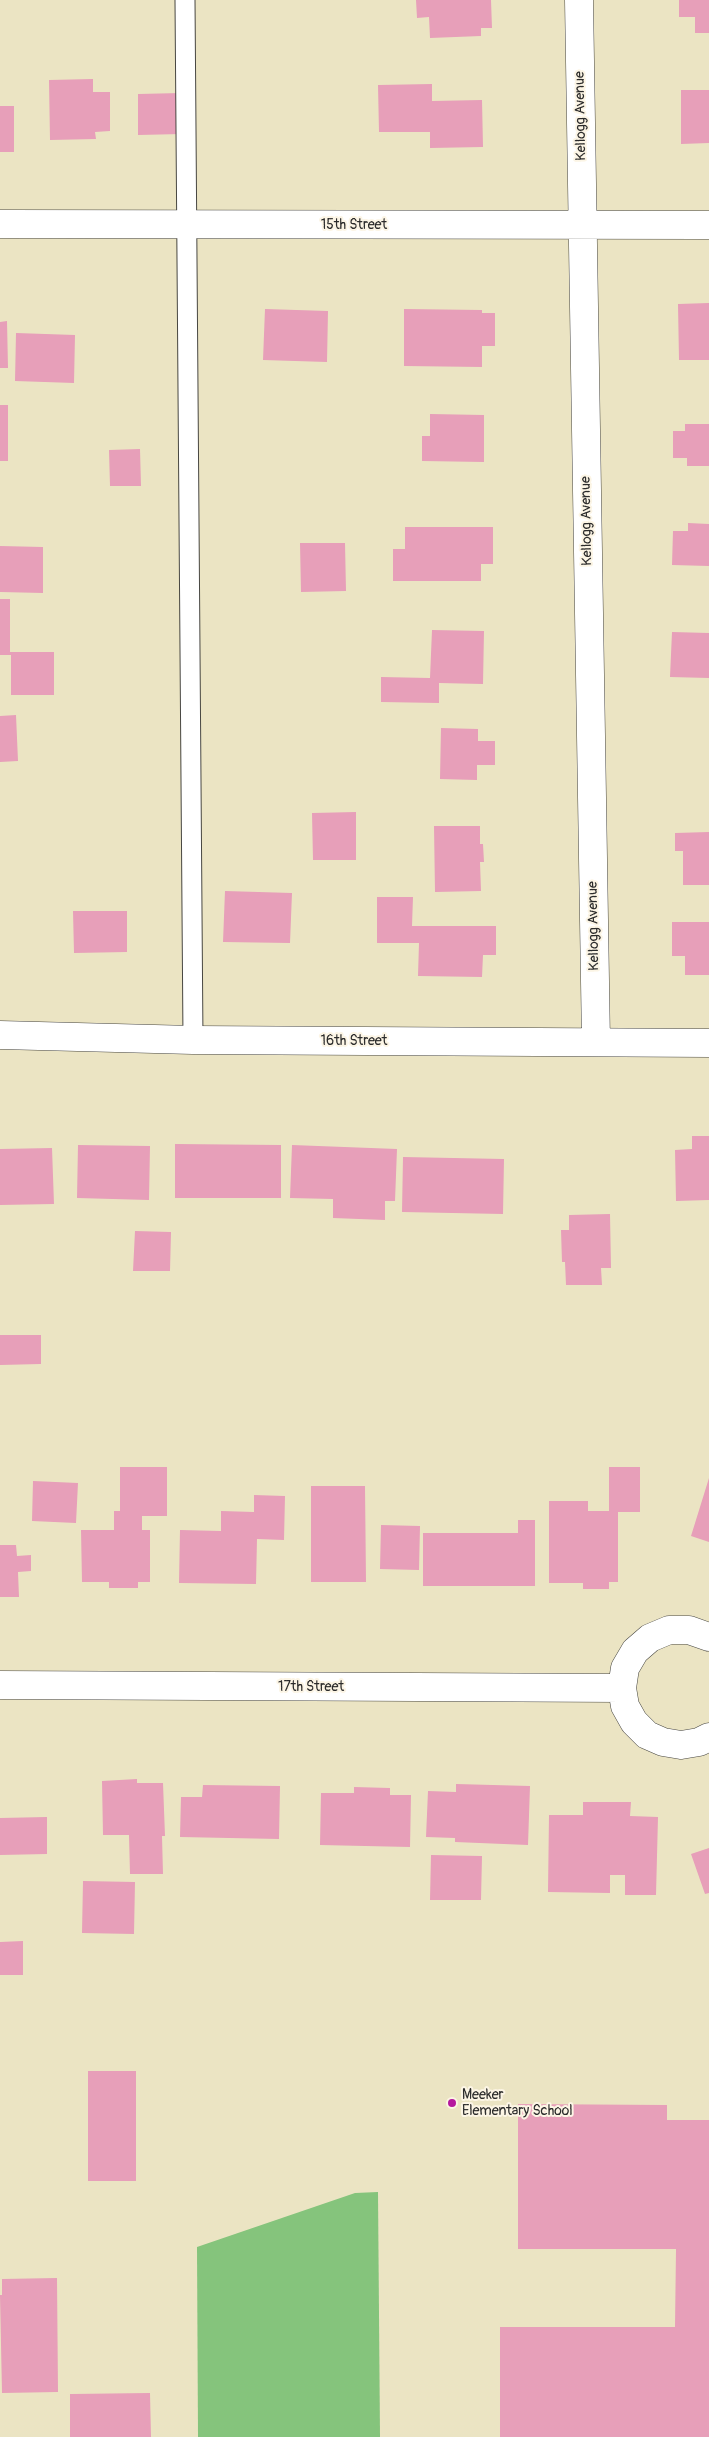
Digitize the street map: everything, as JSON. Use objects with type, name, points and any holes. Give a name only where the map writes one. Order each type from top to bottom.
[{"type":"street","name":"Kellogg Avenue","points":[[579,0],[596,1042]]},
{"type":"street","name":"15th Street","points":[[0,224],[709,225]]},
{"type":"street","name":"16th Street","points":[[0,1035],[193,1040],[709,1043]]},
{"type":"street","points":[[709,1637],[689,1630],[669,1630],[650,1638],[635,1651],[625,1668],[622,1688],[625,1706],[634,1722],[647,1735],[663,1742],[681,1745],[699,1742],[709,1737]]},
{"type":"street","name":"17th Street","points":[[0,1685],[622,1688]]},
{"type":"lane","points":[[185,0],[193,1040]]},
{"type":"green space","points":[[378,2192],[380,2437],[198,2437],[197,2247],[355,2193]]},
{"type":"building","points":[[416,0],[491,0],[492,28],[481,28],[481,36],[430,38],[429,17],[417,18]]},
{"type":"building","points":[[679,0],[709,0],[709,33],[695,33],[695,17],[679,17]]},
{"type":"building","points":[[93,79],[93,92],[110,92],[110,131],[95,132],[96,139],[50,140],[49,80]]},
{"type":"building","points":[[432,84],[432,101],[482,100],[483,147],[430,148],[430,132],[379,132],[378,85]]},
{"type":"building","points":[[681,90],[709,90],[709,143],[681,144]]},
{"type":"building","points":[[181,93],[182,134],[138,135],[138,94]]},
{"type":"building","points":[[0,106],[14,106],[14,152],[0,152]]},
{"type":"building","points":[[709,303],[709,360],[679,360],[678,304]]},
{"type":"building","points":[[265,309],[328,311],[327,362],[263,360]]},
{"type":"building","points":[[404,309],[482,310],[482,313],[495,313],[495,346],[482,346],[482,367],[404,366]]},
{"type":"building","points":[[7,321],[8,368],[0,368],[0,322]]},
{"type":"building","points":[[16,333],[75,335],[74,383],[15,381]]},
{"type":"building","points":[[0,405],[8,405],[8,461],[0,461]]},
{"type":"building","points":[[430,414],[484,415],[484,462],[422,461],[422,436],[430,436]]},
{"type":"building","points":[[685,424],[709,424],[709,466],[687,466],[687,458],[673,458],[673,431],[685,431]]},
{"type":"building","points":[[140,449],[141,486],[110,486],[109,450]]},
{"type":"building","points":[[688,523],[709,524],[709,566],[672,565],[673,531],[688,531]]},
{"type":"building","points":[[405,527],[493,527],[493,564],[481,564],[481,581],[393,581],[393,549],[405,549]]},
{"type":"building","points":[[300,543],[345,543],[346,591],[301,592]]},
{"type":"building","points":[[0,546],[43,547],[43,593],[0,592]]},
{"type":"building","points":[[0,599],[10,599],[10,652],[54,652],[54,695],[11,695],[11,655],[0,655]]},
{"type":"building","points":[[432,630],[484,631],[483,684],[439,683],[439,703],[381,702],[381,677],[430,678]]},
{"type":"building","points":[[672,632],[709,633],[709,678],[670,677]]},
{"type":"building","points":[[16,715],[18,761],[0,762],[0,716]]},
{"type":"building","points":[[441,728],[478,729],[478,741],[495,741],[495,765],[477,765],[477,780],[440,779]]},
{"type":"building","points":[[356,812],[356,860],[313,860],[312,813]]},
{"type":"building","points":[[434,826],[480,826],[480,844],[483,844],[484,862],[480,862],[481,891],[435,892]]},
{"type":"building","points":[[709,832],[709,885],[683,885],[683,851],[675,851],[675,833]]},
{"type":"building","points":[[225,891],[292,893],[290,943],[223,942]]},
{"type":"building","points":[[377,897],[413,897],[412,926],[496,926],[496,955],[483,955],[482,977],[418,976],[419,943],[377,943]]},
{"type":"building","points":[[73,911],[127,911],[127,952],[74,953]]},
{"type":"building","points":[[672,922],[709,922],[709,975],[685,975],[685,956],[672,956]]},
{"type":"building","points":[[692,1136],[709,1136],[709,1200],[676,1201],[675,1150],[692,1149]]},
{"type":"building","points":[[175,1144],[281,1145],[281,1198],[175,1198]]},
{"type":"building","points":[[78,1145],[150,1146],[149,1200],[77,1198]]},
{"type":"building","points":[[292,1145],[397,1149],[395,1201],[385,1201],[385,1220],[333,1218],[333,1199],[290,1198]]},
{"type":"building","points":[[52,1148],[54,1204],[0,1205],[0,1149]]},
{"type":"building","points":[[403,1157],[504,1159],[503,1214],[402,1212]]},
{"type":"building","points":[[610,1214],[611,1268],[601,1268],[602,1285],[566,1285],[565,1262],[562,1262],[561,1230],[569,1230],[569,1215]]},
{"type":"building","points":[[135,1231],[171,1232],[170,1271],[133,1271]]},
{"type":"building","points":[[0,1335],[41,1335],[41,1364],[0,1365]]},
{"type":"building","points":[[120,1467],[167,1467],[167,1516],[142,1516],[142,1530],[150,1530],[150,1582],[138,1582],[138,1588],[109,1588],[109,1582],[82,1582],[81,1530],[114,1530],[114,1511],[120,1511]]},
{"type":"building","points":[[609,1467],[640,1467],[640,1512],[618,1512],[618,1582],[609,1582],[609,1589],[583,1589],[583,1583],[549,1583],[549,1501],[588,1501],[588,1511],[609,1511]]},
{"type":"building","points":[[709,1478],[709,1542],[691,1536]]},
{"type":"building","points":[[33,1481],[78,1483],[76,1523],[32,1521]]},
{"type":"building","points":[[311,1486],[365,1486],[366,1582],[311,1582]]},
{"type":"building","points":[[254,1495],[285,1496],[284,1540],[257,1539],[256,1584],[179,1583],[180,1530],[221,1531],[221,1511],[254,1512]]},
{"type":"building","points":[[518,1520],[535,1520],[535,1586],[423,1586],[423,1533],[518,1533]]},
{"type":"building","points":[[381,1525],[420,1526],[419,1570],[380,1569]]},
{"type":"building","points":[[0,1545],[16,1545],[17,1556],[31,1555],[31,1571],[18,1572],[19,1597],[0,1597]]},
{"type":"building","points":[[137,1779],[137,1783],[163,1783],[165,1836],[162,1836],[163,1874],[130,1874],[129,1835],[103,1835],[102,1781]]},
{"type":"building","points":[[456,1784],[530,1786],[528,1845],[455,1842],[455,1838],[426,1837],[428,1791],[456,1792]]},
{"type":"building","points":[[203,1785],[280,1786],[279,1839],[180,1837],[181,1797],[202,1797]]},
{"type":"building","points":[[354,1787],[390,1788],[390,1795],[411,1795],[410,1847],[320,1845],[321,1793],[354,1793]]},
{"type":"building","points":[[583,1802],[631,1802],[630,1816],[658,1817],[656,1895],[625,1895],[625,1875],[610,1875],[610,1893],[548,1892],[549,1815],[583,1815]]},
{"type":"building","points":[[47,1817],[47,1854],[0,1855],[0,1818]]},
{"type":"building","points":[[709,1848],[709,1893],[705,1894],[691,1854]]},
{"type":"building","points":[[431,1855],[482,1856],[481,1900],[430,1900]]},
{"type":"building","points":[[83,1881],[135,1882],[134,1934],[82,1933]]},
{"type":"building","points":[[23,1941],[23,1975],[0,1975],[0,1942]]},
{"type":"building","points":[[88,2071],[136,2071],[136,2181],[88,2181]]},
{"type":"building","name":"Meeker Elementary School","points":[[518,2104],[667,2105],[667,2120],[709,2120],[709,2437],[500,2437],[500,2327],[675,2327],[676,2249],[518,2249]]},
{"type":"building","points":[[57,2278],[58,2392],[2,2393],[0,2295],[2,2295],[2,2279]]},
{"type":"building","points":[[150,2393],[151,2437],[70,2437],[70,2394]]},
{"type":"place","name":"Meeker Elementary School","points":[[452,2103]]}]
